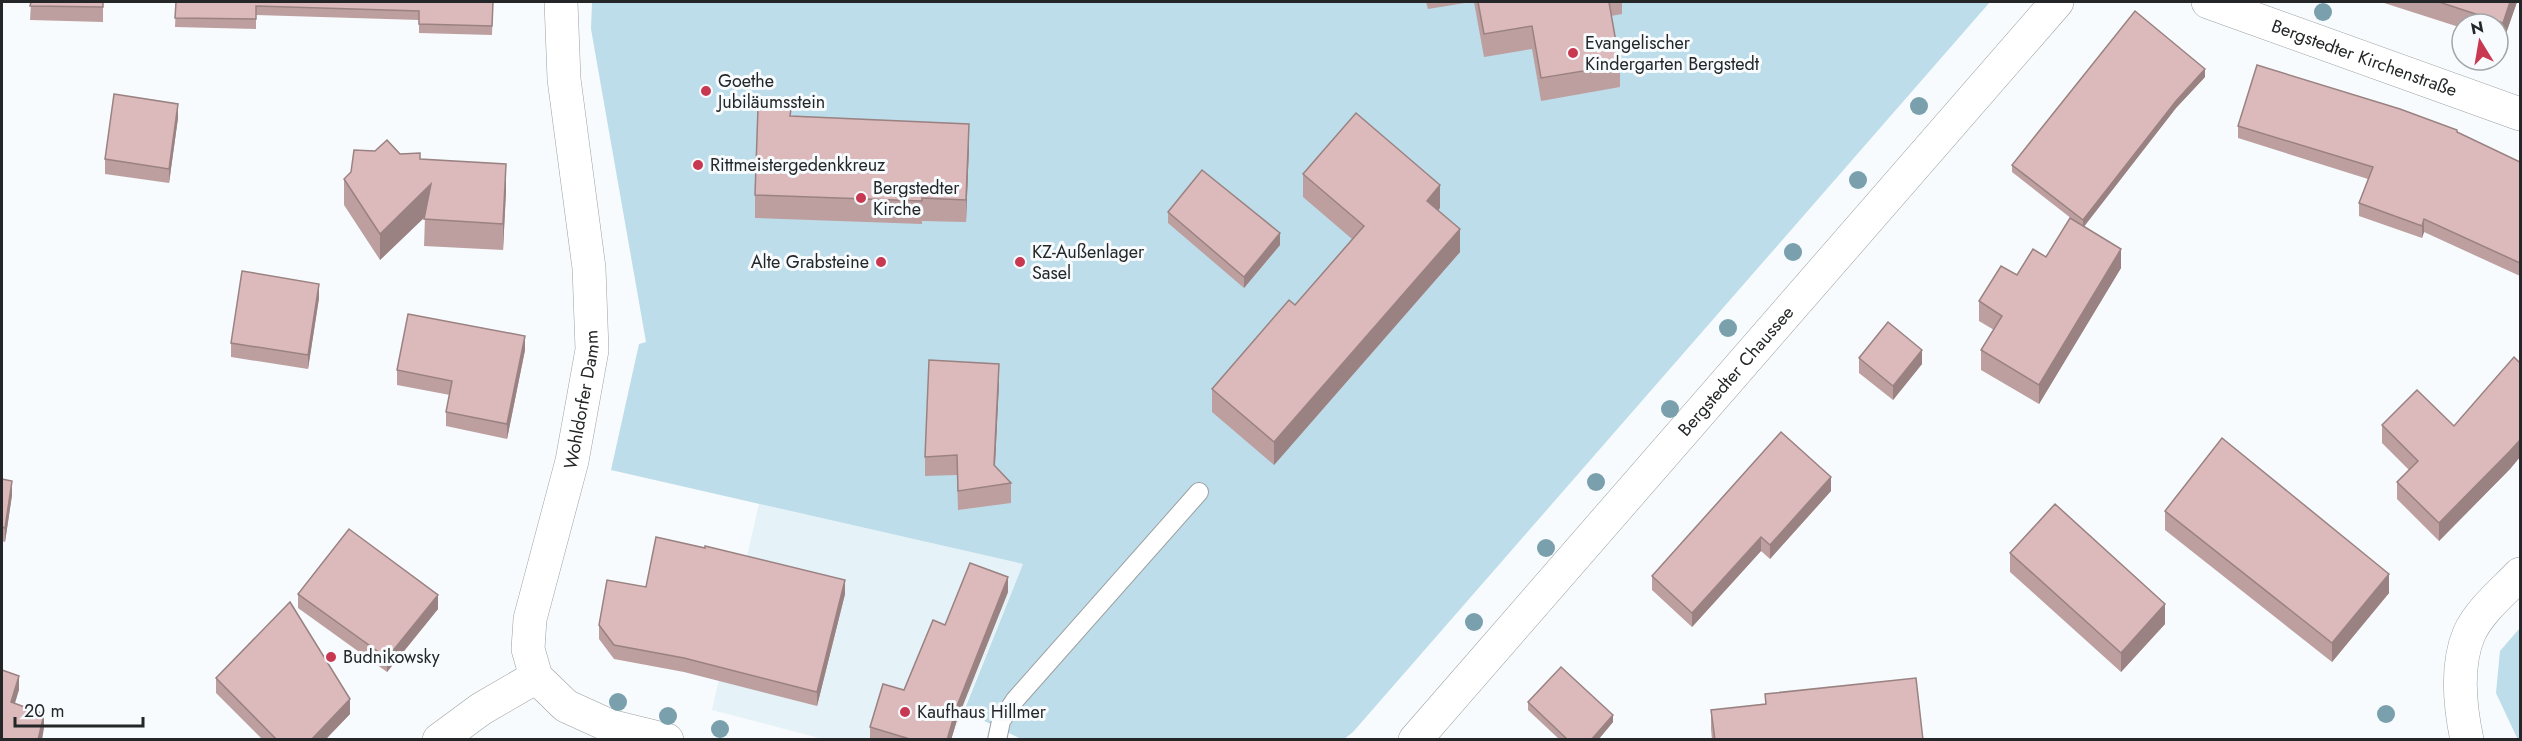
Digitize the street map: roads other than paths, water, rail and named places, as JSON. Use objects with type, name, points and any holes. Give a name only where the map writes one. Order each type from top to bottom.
[{"type":"street","name":"Wohldorfer Damm","points":[[536,677],[528,649],[530,619],[572,461],[592,350],[589,268],[565,89],[561,2]]},
{"type":"street","name":"Bergstedter Chaussee","points":[[1415,740],[2057,2]]},
{"type":"street","name":"Bergstedter Kirchenstraße","points":[[2208,2],[2520,114]]},
{"type":"street","points":[[2467,740],[2461,694],[2463,659],[2469,633],[2520,574]]},
{"type":"street","points":[[439,740],[481,709],[536,677],[566,706],[610,726],[667,740]]},
{"type":"lane","points":[[997,740],[1000,721],[1015,700],[1199,492]]},
{"type":"place","name":"Evangelischer Kindergarten Bergstedt","points":[[1573,53]]},
{"type":"place","name":"Goethe Jubiläumsstein","points":[[706,91]]},
{"type":"place","name":"Rittmeistergedenkkreuz","points":[[698,165]]},
{"type":"place","name":"Bergstedter Kirche","points":[[861,198]]},
{"type":"place","name":"Alte Grabsteine","points":[[881,262]]},
{"type":"place","name":"KZ-Außenlager Sasel","points":[[1020,262]]},
{"type":"place","name":"Budnikowsky","points":[[331,657]]},
{"type":"place","name":"Kaufhaus Hillmer","points":[[905,712]]}]
